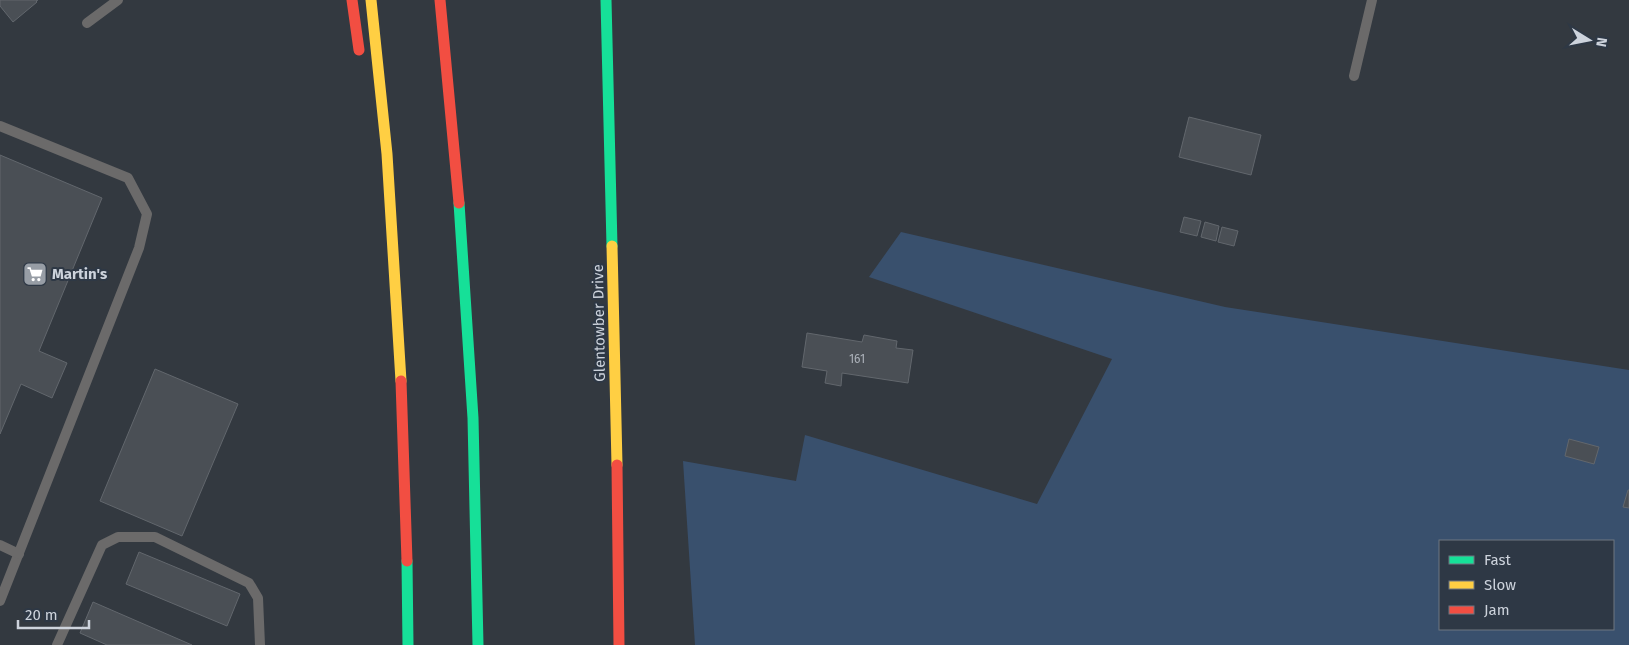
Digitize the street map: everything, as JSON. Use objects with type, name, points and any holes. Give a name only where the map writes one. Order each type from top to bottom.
[{"type":"main road","points":[[352,0],[360,60]]},
{"type":"main road","points":[[371,0],[396,269],[408,645]]},
{"type":"main road","points":[[440,0],[456,168],[469,341],[475,480],[478,645]]},
{"type":"main road","name":"Glentowber Drive","points":[[606,0],[619,542],[619,645]]},
{"type":"main road","points":[[377,174],[405,509]]},
{"type":"lane","points":[[87,23],[118,0]]},
{"type":"lane","points":[[1354,76],[1372,0]]},
{"type":"lane","points":[[0,126],[128,178],[147,214],[139,248],[0,601]]},
{"type":"lane","points":[[57,645],[102,545],[118,537],[155,537],[249,583],[258,598],[260,645]]},
{"type":"lane","points":[[0,545],[19,554]]},
{"type":"shaded area","points":[[901,232],[1225,307],[1629,370],[1629,645],[695,645],[683,461],[796,481],[805,435],[1037,504],[1112,359],[869,277]]},
{"type":"building","points":[[0,0],[38,0],[13,22],[0,6]]},
{"type":"building","points":[[1189,117],[1261,135],[1251,175],[1179,157]]},
{"type":"building","name":"Martin's","points":[[0,155],[102,198],[39,351],[67,363],[52,398],[21,384],[0,434]]},
{"type":"building","points":[[1184,217],[1201,221],[1197,236],[1180,232]]},
{"type":"building","points":[[1205,222],[1219,226],[1216,241],[1201,237]]},
{"type":"building","points":[[1222,227],[1238,231],[1234,246],[1218,242]]},
{"type":"building","points":[[807,333],[862,342],[864,335],[897,341],[896,348],[913,350],[908,383],[842,373],[841,386],[825,383],[827,371],[802,367]]},
{"type":"building","points":[[155,369],[238,404],[182,536],[100,501]]},
{"type":"building","points":[[1569,439],[1599,447],[1594,464],[1565,456]]},
{"type":"building","points":[[1629,490],[1629,508],[1623,507]]},
{"type":"building","points":[[139,552],[240,594],[227,626],[126,584]]},
{"type":"building","points":[[93,602],[192,645],[107,645],[80,633]]},
{"type":"traffic: fast","points":[[606,0],[612,246]]},
{"type":"traffic: fast","points":[[459,203],[473,418],[478,645]]},
{"type":"traffic: fast","points":[[407,561],[408,645]]},
{"type":"traffic: slow","points":[[371,0],[387,154],[401,381]]},
{"type":"traffic: slow","points":[[612,246],[617,465]]},
{"type":"traffic: jam","points":[[352,0],[359,50]]},
{"type":"traffic: jam","points":[[440,0],[459,203]]},
{"type":"traffic: jam","points":[[401,381],[407,561]]},
{"type":"traffic: jam","points":[[617,465],[619,645]]},
{"type":"place","name":"Martin's","points":[[35,274]]}]
